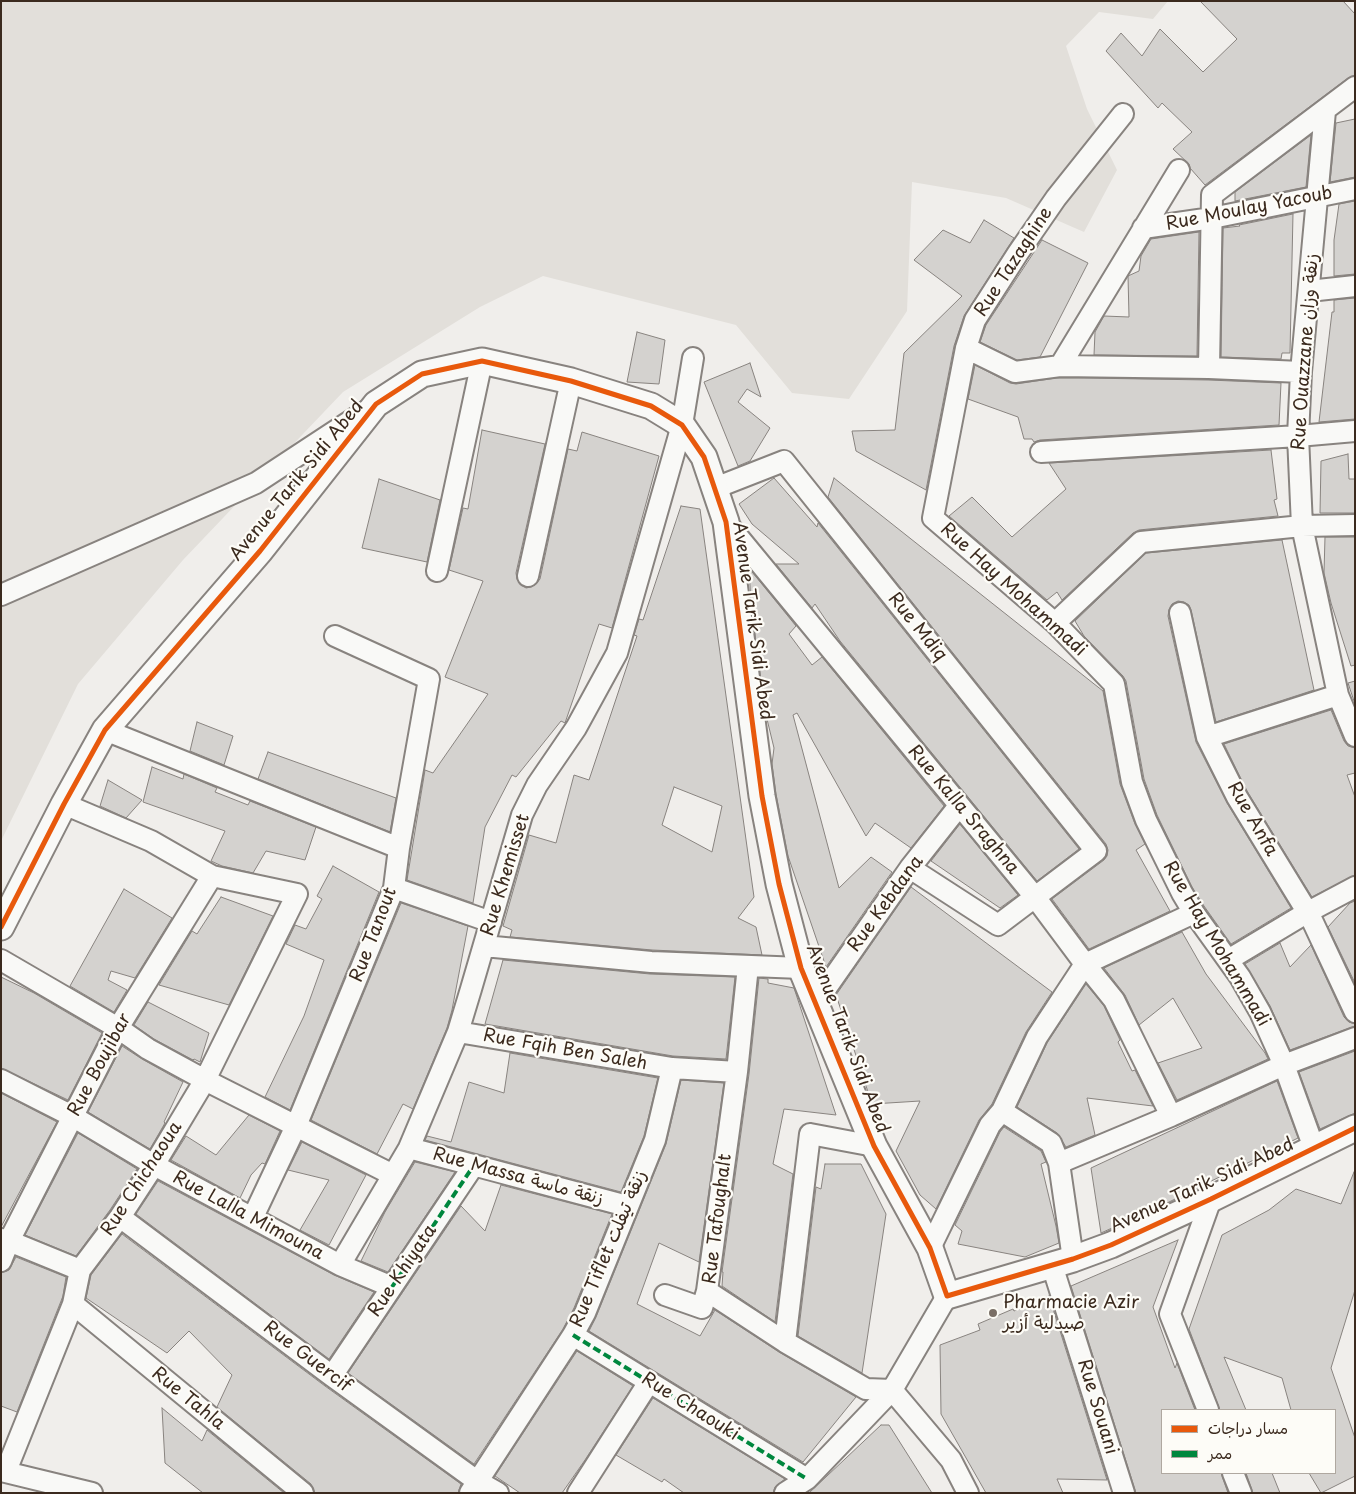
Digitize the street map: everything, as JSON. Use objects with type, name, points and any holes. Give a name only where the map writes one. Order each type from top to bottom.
[{"type":"street","points":[[1209,368],[1212,195],[1355,87]]},
{"type":"street","name":"Rue Ouazzane زنقة وزان","points":[[1325,111],[1301,372],[1298,436],[1302,526],[1338,695],[1355,736]]},
{"type":"street","name":"Rue Tazaghine","points":[[933,518],[966,348],[975,320],[1056,198],[1123,114]]},
{"type":"street","points":[[1060,366],[1179,170]]},
{"type":"street","name":"Rue Moulay Yacoub","points":[[1143,228],[1212,218],[1355,189]]},
{"type":"street","points":[[1309,290],[1355,286]]},
{"type":"street","points":[[966,348],[1015,372],[1060,366],[1209,368],[1301,372]]},
{"type":"street","name":"Rue Khemisset","points":[[340,1265],[409,1148],[458,1032],[522,815],[538,785],[576,728],[617,653],[682,425],[693,358]]},
{"type":"street","points":[[437,571],[482,362]]},
{"type":"street","name":"Avenue Tarik Sidi Abed","points":[[1,927],[64,804],[105,730],[260,551],[376,404],[422,374],[482,362],[571,381],[651,406],[682,425],[704,457],[726,522],[762,796],[780,884],[801,968],[874,1146],[930,1248],[947,1296],[1062,1262],[1111,1245],[1211,1199],[1355,1128]]},
{"type":"street","points":[[528,576],[571,381]]},
{"type":"street","points":[[1,595],[256,483],[376,404]]},
{"type":"street","points":[[1041,452],[1355,431]]},
{"type":"street","name":"Rue Mdiq","points":[[715,488],[784,461],[1096,851],[1035,897]]},
{"type":"street","name":"Rue Hay Mohammadi","points":[[933,518],[1055,622],[1114,684],[1132,782],[1146,820],[1182,893],[1240,977],[1260,1012],[1284,1065],[1314,1148]]},
{"type":"street","name":"Rue Kalla Sraghna","points":[[726,522],[1035,897],[1084,964],[1114,1000],[1171,1116]]},
{"type":"street","points":[[1055,622],[1141,542],[1302,526],[1355,525]]},
{"type":"street","name":"Rue Anfa","points":[[1180,614],[1207,737],[1237,797],[1308,912],[1355,1012]]},
{"type":"street","name":"Rue Tanout","points":[[253,1217],[296,1126],[394,888],[399,848],[429,679],[335,636]]},
{"type":"street","points":[[1207,737],[1338,695]]},
{"type":"street","points":[[105,730],[399,848]]},
{"type":"street","points":[[64,804],[152,841],[212,876]]},
{"type":"street","name":"Rue Kebdana","points":[[815,1004],[910,868],[960,806]]},
{"type":"street","points":[[910,868],[998,925],[1035,897]]},
{"type":"street","name":"Rue Chichaoua","points":[[4,1471],[73,1304],[80,1270],[120,1217],[205,1080],[298,894],[212,876]]},
{"type":"street","name":"Rue Boujibar","points":[[1,1261],[5,1240],[118,1028],[212,876]]},
{"type":"street","points":[[1228,960],[1308,912],[1355,887]]},
{"type":"street","points":[[394,888],[491,922]]},
{"type":"street","points":[[930,1248],[990,1125],[1002,1111],[1037,1037],[1084,964],[1194,913]]},
{"type":"street","points":[[484,946],[651,962],[801,968]]},
{"type":"street","points":[[1,960],[118,1028],[148,1049],[393,1175]]},
{"type":"street","name":"Rue Tafoughalt","points":[[748,966],[737,1072],[707,1291],[786,1342],[866,1389],[892,1390]]},
{"type":"street","name":"Rue Fqih Ben Saleh","points":[[458,1032],[672,1068],[737,1072]]},
{"type":"street","points":[[1059,1163],[1171,1116],[1284,1065],[1355,1038]]},
{"type":"street","name":"Rue Tiflet زنقة تيفلت","points":[[473,1487],[574,1335],[585,1313],[655,1140],[672,1068]]},
{"type":"street","name":"Rue Lalla Mimouna","points":[[1,1080],[72,1116],[154,1165],[340,1265],[392,1288]]},
{"type":"street","name":"Rue Souani","points":[[1002,1111],[1051,1143],[1059,1163],[1062,1262],[1124,1493]]},
{"type":"street","points":[[786,1342],[810,1134],[874,1146]]},
{"type":"street","name":"Rue Massa زنقة ماسة","points":[[409,1148],[628,1206]]},
{"type":"street","name":"Rue Khiyata","points":[[332,1376],[474,1165]]},
{"type":"street","points":[[1208,1409],[1170,1314],[1211,1199]]},
{"type":"street","name":"Rue Guercif","points":[[120,1217],[332,1376],[473,1487],[498,1493]]},
{"type":"street","points":[[5,1240],[80,1270]]},
{"type":"street","points":[[665,1294],[702,1308],[707,1291]]},
{"type":"street","points":[[784,1493],[807,1479],[892,1390],[947,1296]]},
{"type":"street","name":"Rue Tahla","points":[[73,1304],[304,1493]]},
{"type":"street","name":"Rue Chaouki","points":[[574,1335],[807,1479]]},
{"type":"street","points":[[578,1493],[649,1382]]},
{"type":"street","points":[[892,1390],[950,1460],[968,1493]]},
{"type":"street","points":[[4,1471],[92,1493]]},
{"type":"street","points":[[1233,1474],[1241,1493]]},
{"type":"shaded area","points":[[1,1],[1168,1],[1153,19],[1099,12],[1066,46],[1087,109],[1117,170],[1084,232],[1006,198],[912,182],[907,311],[849,399],[792,393],[736,325],[543,276],[480,307],[343,392],[183,560],[78,684],[1,841]]},
{"type":"building","points":[[1200,1],[1343,1],[1355,14],[1355,75],[1348,78],[1205,185],[1190,168],[1189,164],[1173,149],[1192,132],[1162,103],[1158,108],[1106,51],[1121,33],[1142,56],[1160,29],[1203,72],[1237,39]]},
{"type":"building","points":[[1355,119],[1355,177],[1330,182],[1336,123]]},
{"type":"building","points":[[1311,135],[1306,187],[1235,201],[1235,192]]},
{"type":"building","points":[[1355,201],[1355,274],[1334,276],[1334,240],[1339,204]]},
{"type":"building","points":[[1293,214],[1290,353],[1282,353],[1281,359],[1221,357],[1223,228]]},
{"type":"building","points":[[984,220],[1014,238],[964,316],[954,346],[926,490],[856,451],[852,431],[895,430],[904,353],[962,296],[914,260],[943,230],[970,243]]},
{"type":"building","points":[[1199,232],[1197,356],[1094,355],[1095,332],[1104,316],[1129,317],[1128,276],[1139,271],[1141,256],[1151,239]]},
{"type":"building","points":[[1042,240],[1088,263],[1040,357],[1017,360],[980,342],[986,325]]},
{"type":"building","points":[[1355,298],[1355,419],[1319,422],[1334,300]]},
{"type":"building","points":[[637,332],[665,340],[659,384],[627,382]]},
{"type":"building","points":[[750,363],[761,397],[747,389],[738,402],[770,428],[750,461],[738,466],[704,382]]},
{"type":"building","points":[[975,365],[1010,383],[1016,384],[1056,378],[1281,383],[1279,425],[1040,440],[1034,442],[1032,439],[1024,439],[1018,417],[968,399]]},
{"type":"building","points":[[482,430],[545,444],[516,573],[520,584],[526,588],[536,584],[540,579],[568,449],[577,451],[582,432],[659,456],[612,628],[599,624],[565,723],[561,721],[516,777],[512,775],[485,827],[473,903],[407,880],[425,770],[433,773],[488,694],[445,677],[483,581],[449,570],[463,508],[468,509]]},
{"type":"building","points":[[1271,450],[1277,499],[1274,500],[1278,516],[1139,530],[1133,533],[1062,600],[1057,592],[1047,600],[949,516],[972,497],[1012,537],[1066,489],[1049,463]]},
{"type":"building","points":[[1348,454],[1349,479],[1355,479],[1355,513],[1320,513],[1321,461]]},
{"type":"building","points":[[774,478],[817,527],[818,523],[1079,849],[1037,881],[840,641],[815,604],[812,608],[776,564],[799,564],[752,524],[739,504]]},
{"type":"building","points":[[834,478],[1103,691],[1120,784],[1135,824],[1145,844],[1136,850],[1170,911],[1089,949],[1052,899],[1104,860],[1108,850],[1106,844],[828,497]]},
{"type":"building","points":[[379,479],[440,500],[427,562],[362,548]]},
{"type":"building","points":[[681,506],[700,509],[754,897],[738,918],[756,927],[762,955],[652,950],[510,937],[512,930],[503,926],[529,835],[556,843],[574,775],[589,780],[637,636],[634,635],[639,619],[643,620]],"holes":[[[674,787],[722,806],[712,852],[662,825]]]},
{"type":"building","points":[[1325,537],[1355,537],[1355,665],[1351,666],[1331,603],[1324,573]]},
{"type":"building","points":[[1282,540],[1314,690],[1216,722],[1189,605],[1178,601],[1172,604],[1168,616],[1196,742],[1227,803],[1291,908],[1231,944],[1192,887],[1157,815],[1144,779],[1126,681],[1084,636],[1075,621],[1146,553]]},
{"type":"building","points":[[749,568],[796,626],[789,634],[812,665],[822,657],[944,806],[911,848],[875,823],[866,836],[797,713],[793,715],[839,888],[871,857],[892,872],[826,967],[788,856],[776,794],[772,764],[774,748],[765,711],[751,604]]},
{"type":"building","points":[[1355,681],[1355,704],[1348,683]]},
{"type":"building","points":[[1331,710],[1344,741],[1348,746],[1355,748],[1355,773],[1347,775],[1355,797],[1355,875],[1312,897],[1247,791],[1224,744]]},
{"type":"building","points":[[197,722],[233,736],[224,765],[190,751]]},
{"type":"building","points":[[268,752],[396,798],[390,832],[258,779]]},
{"type":"building","points":[[152,767],[183,779],[184,774],[217,788],[215,792],[248,805],[250,801],[316,827],[305,860],[266,851],[253,873],[222,866],[211,861],[225,831],[143,802]]},
{"type":"building","points":[[108,780],[142,800],[126,818],[100,806]]},
{"type":"building","points":[[960,824],[1018,895],[1000,908],[931,861]]},
{"type":"building","points":[[333,866],[379,892],[290,1110],[265,1097],[304,1016],[324,960],[286,944],[295,925],[306,929],[322,899],[317,896]]},
{"type":"building","points":[[911,887],[1052,992],[1026,1032],[992,1104],[979,1120],[936,1209],[920,1195],[896,1151],[920,1101],[872,1104],[836,995]]},
{"type":"building","points":[[124,889],[172,918],[135,978],[111,971],[108,980],[127,990],[114,1012],[70,986]]},
{"type":"building","points":[[221,897],[273,916],[229,1005],[159,985],[192,931],[197,934]]},
{"type":"building","points":[[1355,901],[1355,983],[1328,927],[1350,903]]},
{"type":"building","points":[[401,903],[468,926],[447,1028],[413,1109],[403,1104],[377,1154],[311,1120]]},
{"type":"building","points":[[1182,932],[1206,974],[1268,1059],[1177,1100],[1158,1063],[1202,1048],[1173,998],[1139,1025],[1125,995],[1104,968]]},
{"type":"building","points":[[1280,943],[1290,967],[1311,945],[1344,1017],[1349,1022],[1355,1024],[1355,1026],[1290,1050],[1270,1006],[1245,964]]},
{"type":"building","points":[[503,960],[650,974],[735,977],[726,1059],[673,1056],[485,1024]]},
{"type":"building","points":[[1,977],[34,993],[102,1033],[68,1100],[1,1068]]},
{"type":"building","points":[[759,978],[768,979],[768,983],[794,988],[836,1115],[784,1109],[773,1164],[793,1174],[775,1322],[722,1286],[722,1272],[749,1074]]},
{"type":"building","points":[[1086,984],[1104,1006],[1132,1071],[1135,1070],[1153,1106],[1087,1098],[1095,1135],[1066,1147],[1057,1133],[1017,1107],[1047,1043]]},
{"type":"building","points":[[148,1002],[209,1033],[200,1062],[154,1039],[134,1025]]},
{"type":"building","points":[[122,1046],[183,1082],[165,1123],[150,1149],[88,1112]]},
{"type":"building","points":[[1355,1051],[1355,1113],[1320,1129],[1299,1072]]},
{"type":"building","points":[[510,1053],[658,1078],[644,1136],[621,1192],[425,1140],[427,1136],[451,1142],[469,1082],[504,1093]]},
{"type":"building","points":[[681,1080],[724,1083],[699,1262],[659,1243],[637,1304],[700,1336],[715,1310],[779,1352],[856,1397],[803,1462],[589,1331],[666,1144]]},
{"type":"building","points":[[1277,1081],[1298,1138],[1163,1205],[1101,1233],[1091,1168]]},
{"type":"building","points":[[1,1093],[57,1122],[1,1227]]},
{"type":"building","points":[[249,1115],[280,1131],[265,1164],[262,1163],[251,1175],[240,1198],[171,1160],[186,1136],[216,1155]]},
{"type":"building","points":[[1004,1127],[1041,1151],[1046,1162],[1041,1164],[1059,1243],[1025,1257],[958,1244],[962,1231],[955,1225]]},
{"type":"building","points":[[78,1133],[137,1169],[76,1256],[25,1235]]},
{"type":"building","points":[[302,1142],[366,1175],[329,1245],[300,1230],[329,1180],[288,1170]]},
{"type":"building","points":[[415,1162],[455,1172],[388,1272],[361,1261],[385,1212]]},
{"type":"building","points":[[825,1164],[861,1164],[886,1214],[862,1373],[798,1336],[816,1187],[821,1189]]},
{"type":"building","points":[[1354,1172],[1355,1290],[1331,1368],[1355,1438],[1355,1476],[1321,1493],[1310,1474],[1336,1474],[1336,1409],[1291,1409],[1282,1378],[1224,1357],[1246,1409],[1220,1409],[1189,1329],[1222,1235],[1269,1210],[1296,1189],[1341,1204]]},
{"type":"building","points":[[158,1181],[334,1275],[374,1292],[329,1359],[136,1214]]},
{"type":"building","points":[[501,1185],[612,1214],[574,1308],[563,1329],[474,1464],[348,1373],[461,1206],[485,1231]]},
{"type":"building","points":[[122,1234],[325,1386],[461,1484],[458,1493],[315,1493],[311,1484],[217,1407],[232,1375],[189,1331],[167,1353],[86,1298],[91,1275]]},
{"type":"building","points":[[1178,1240],[1153,1307],[1175,1368],[1177,1363],[1195,1409],[1161,1409],[1161,1474],[1221,1474],[1228,1493],[1136,1493],[1071,1286]]},
{"type":"building","points":[[16,1257],[66,1277],[63,1296],[17,1412],[1,1406],[1,1273],[9,1270]]},
{"type":"building","points":[[1049,1296],[1107,1480],[1057,1479],[1063,1493],[986,1493],[941,1414],[940,1345],[980,1330],[978,1324]]},
{"type":"building","points":[[577,1351],[633,1386],[562,1493],[520,1493],[495,1476]]},
{"type":"building","points":[[653,1398],[785,1479],[775,1487],[773,1493],[684,1493],[664,1479],[662,1482],[616,1455]]},
{"type":"building","points":[[162,1408],[202,1441],[207,1430],[284,1493],[203,1493],[165,1463]]},
{"type":"building","points":[[881,1425],[889,1425],[932,1493],[809,1493]]},
{"type":"building","points":[[1246,1474],[1272,1474],[1280,1493],[1253,1493]]},
{"type":"marked path","points":[[392,1287],[474,1165]]},
{"type":"marked path","points":[[573,1335],[807,1479]]},
{"type":"cycle path","points":[[1,927],[64,804],[105,730],[260,551],[376,404],[422,374],[482,361],[571,381],[651,406],[682,425],[704,457],[726,522],[762,796],[779,884],[801,968],[874,1146],[930,1248],[947,1296],[1073,1259],[1111,1245],[1211,1199],[1355,1128]]},
{"type":"place","name":"Pharmacie Azir صيدلية أزير","points":[[993,1313]]}]
